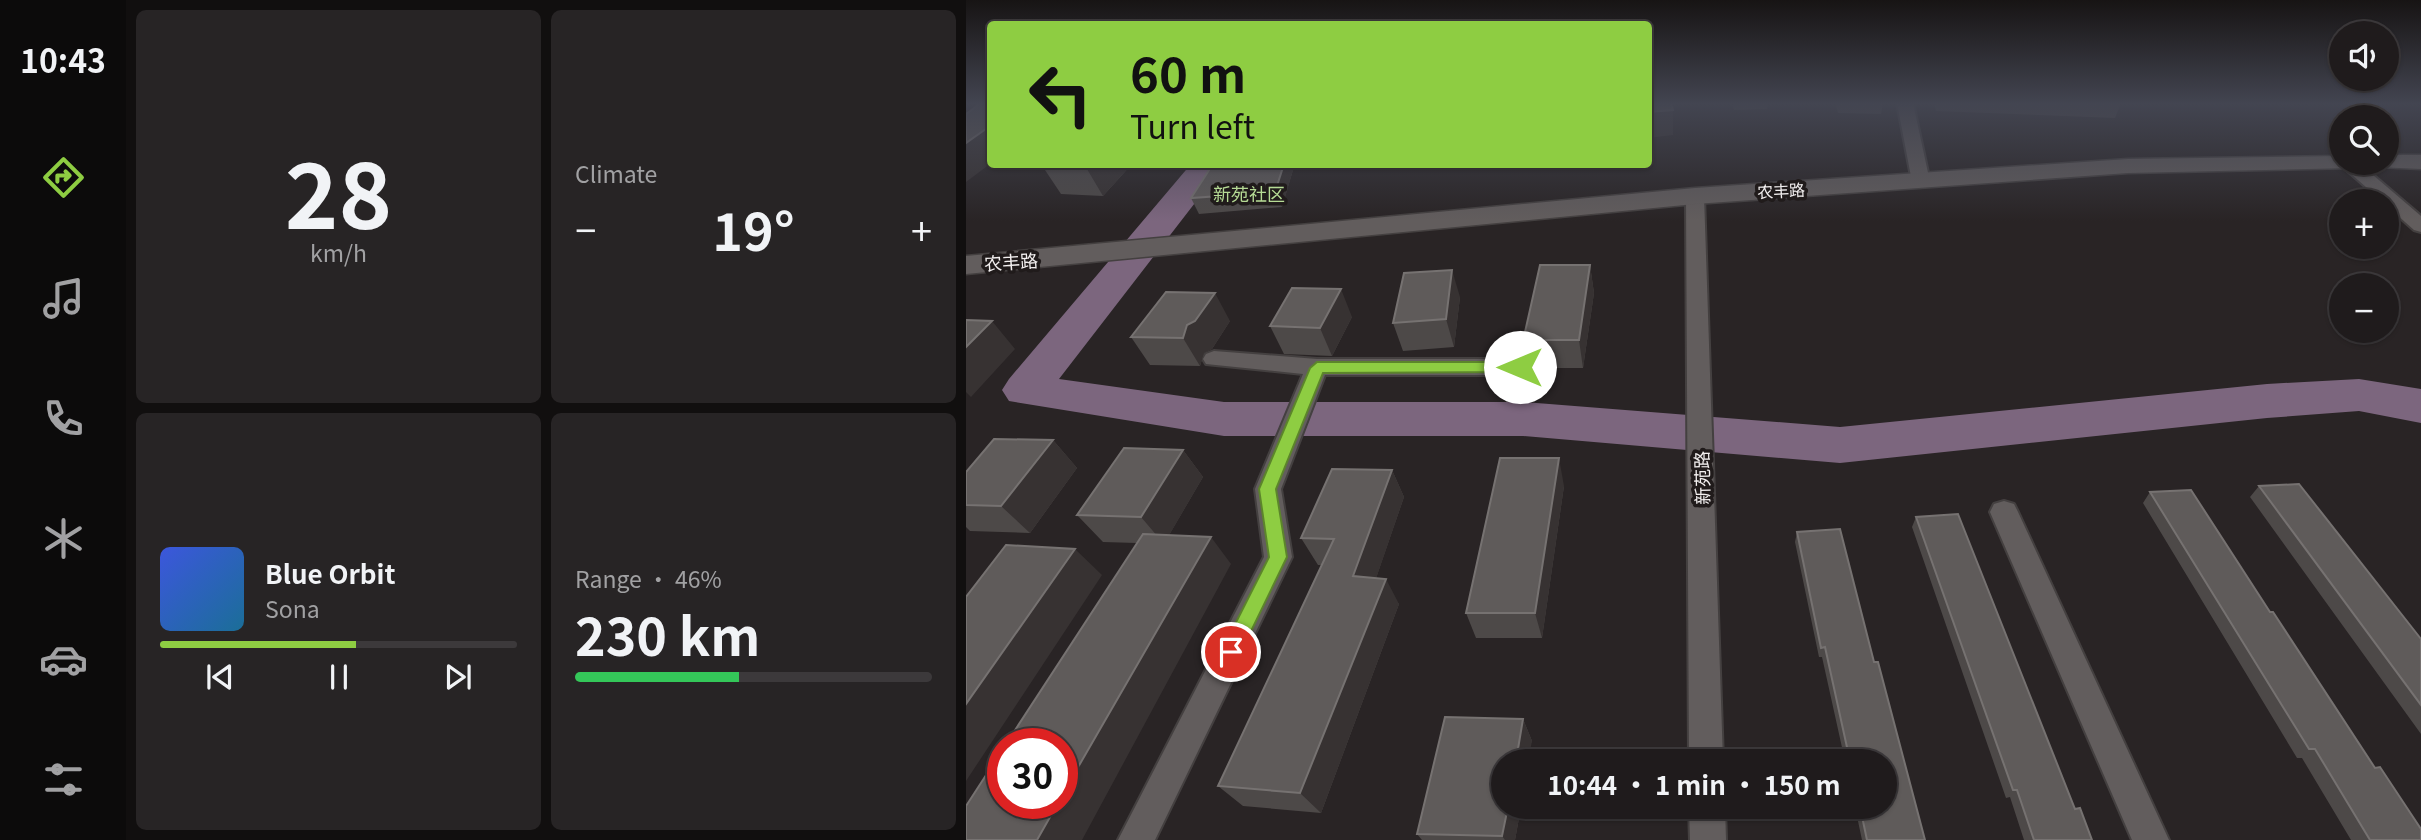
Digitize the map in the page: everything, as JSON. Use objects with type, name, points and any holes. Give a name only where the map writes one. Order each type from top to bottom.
[{"type":"main road","points":[[2399,162],[2421,162]]},
{"type":"main road","name":"农丰路","points":[[966,265],[1695,195],[1921,182],[2128,166],[2329,163]]},
{"type":"street","points":[[1913,142],[1921,182]]},
{"type":"street","points":[[2363,175],[2421,226]]},
{"type":"street","name":"新苑路","points":[[1695,195],[1706,749]]},
{"type":"street","points":[[1214,359],[1317,368],[1520,367]]},
{"type":"street","points":[[1136,840],[1278,557],[1268,489],[1317,368]]},
{"type":"street","points":[[2004,512],[2151,840]]},
{"type":"street","points":[[1707,819],[1708,840]]},
{"type":"building","points":[[1210,168],[1283,168],[1275,192],[1191,198]]},
{"type":"building","points":[[1540,265],[1590,265],[1579,340],[1528,340],[1525,332]]},
{"type":"building","points":[[1452,270],[1446,319],[1393,323],[1404,273]]},
{"type":"building","points":[[1292,288],[1341,289],[1320,328],[1270,326]]},
{"type":"building","points":[[1166,292],[1215,293],[1195,321],[1187,325],[1183,338],[1131,337]]},
{"type":"building","points":[[966,320],[992,321],[966,347]]},
{"type":"building","points":[[994,439],[1053,440],[1001,506],[966,505],[966,472]]},
{"type":"building","points":[[1124,448],[1183,450],[1141,517],[1077,515]]},
{"type":"building","points":[[1500,458],[1559,458],[1535,613],[1466,613]]},
{"type":"building","points":[[1332,469],[1392,470],[1353,576],[1386,579],[1300,793],[1218,786],[1334,539],[1301,538]]},
{"type":"building","points":[[2299,484],[2421,639],[2421,705],[2259,486]]},
{"type":"building","points":[[2191,490],[2375,768],[2380,767],[2421,829],[2421,840],[2370,840],[2315,749],[2309,749],[2150,492]]},
{"type":"building","points":[[1958,514],[2075,809],[2080,808],[2092,840],[2034,840],[2017,790],[2013,790],[1916,517]]},
{"type":"building","points":[[1840,529],[1874,662],[1878,662],[1925,840],[1867,840],[1863,819],[1897,819],[1897,749],[1847,749],[1825,647],[1821,648],[1797,532]]},
{"type":"building","points":[[1143,534],[1211,537],[1078,767],[1078,728],[1016,728]]},
{"type":"building","points":[[1006,545],[1075,549],[966,704],[966,597]]},
{"type":"building","points":[[1445,717],[1523,719],[1518,749],[1491,749],[1491,819],[1506,819],[1502,836],[1417,834]]},
{"type":"building","points":[[987,774],[987,819],[1049,819],[1037,840],[966,840],[966,806]]},
{"type":"waterway","points":[[1206,168],[1025,390],[1224,419],[1523,419],[1840,445],[2267,401],[2359,395],[2421,406]]},
{"type":"district","name":"新苑社区","points":[[1249,193]]},
{"type":"route","points":[[1231,652],[1278,557],[1268,489],[1317,368],[1520,367]]}]
